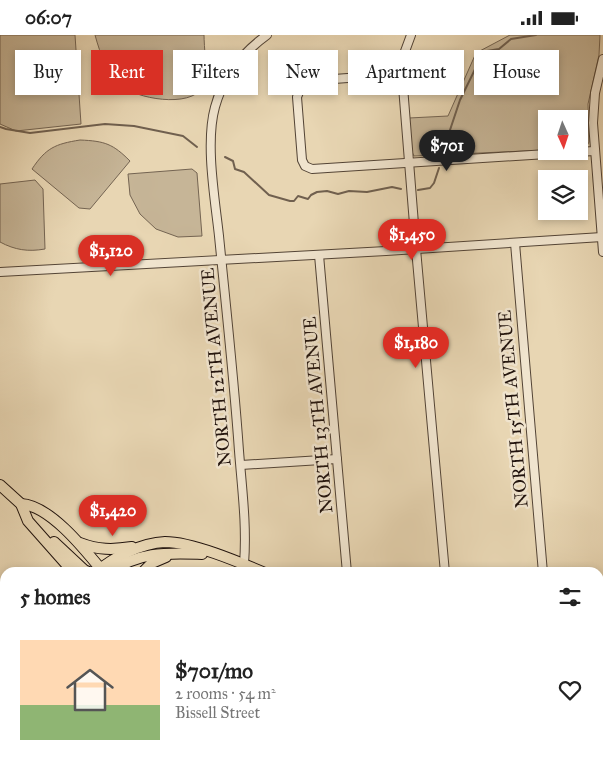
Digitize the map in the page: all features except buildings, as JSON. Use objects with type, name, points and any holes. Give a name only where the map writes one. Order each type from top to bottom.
[{"type":"main road","points":[[0,485],[21,504],[28,521],[69,567]]},
{"type":"main road","points":[[21,504],[41,509],[76,541],[96,567]]},
{"type":"main road","points":[[28,521],[81,567]]},
{"type":"main road","points":[[76,541],[95,548],[109,550],[177,543],[251,567]]},
{"type":"main road","points":[[107,567],[127,553],[148,545]]},
{"type":"main road","points":[[112,567],[143,556],[161,553],[218,555]]},
{"type":"main road","points":[[147,567],[157,559],[185,554]]},
{"type":"street","name":"NORTH 12TH AVENUE","points":[[244,564],[246,540],[241,465],[212,168],[212,125],[214,109],[220,91],[238,62],[249,49],[267,35]]},
{"type":"street","points":[[405,50],[411,35]]},
{"type":"street","points":[[603,59],[594,103],[594,151],[603,252]]},
{"type":"street","points":[[348,78],[307,81],[302,85],[297,97],[302,160],[305,166],[312,169],[409,164],[594,151]]},
{"type":"street","points":[[404,95],[444,567]]},
{"type":"street","points":[[0,272],[320,255],[602,237]]},
{"type":"street","name":"NORTH 15TH AVENUE","points":[[515,243],[542,567]]},
{"type":"street","name":"NORTH 13TH AVENUE","points":[[320,255],[346,567]]},
{"type":"street","points":[[241,465],[337,459]]},
{"type":"shaded area","points":[[0,35],[75,35],[76,50],[15,50],[15,95],[79,95],[81,124],[16,131],[0,124]]},
{"type":"shaded area","points":[[95,35],[204,35],[205,50],[173,50],[173,95],[194,95],[181,99],[169,100],[141,95],[163,95],[163,50],[100,50]]},
{"type":"shaded area","points":[[510,35],[600,35],[599,55],[588,104],[589,142],[588,144],[588,110],[538,110],[538,150],[414,156],[409,118],[448,116],[457,95],[464,95],[464,80],[474,58],[474,95],[559,95],[559,50],[482,50]]},
{"type":"shaded area","points":[[80,140],[96,141],[113,147],[130,161],[90,209],[79,208],[32,169],[42,156],[52,148],[64,143]]},
{"type":"shaded area","points":[[192,169],[197,173],[202,236],[178,237],[156,229],[140,214],[130,195],[128,174]]},
{"type":"shaded area","points":[[35,180],[43,189],[45,249],[22,250],[0,242],[0,184]]},
{"type":"waterway","points":[[443,151],[460,100],[482,55],[487,51],[499,49],[511,39],[536,35]]},
{"type":"waterway","points":[[0,127],[30,133],[105,124],[134,126],[183,136],[197,147]]},
{"type":"waterway","points":[[225,157],[233,161],[235,169],[244,172],[269,195],[290,201],[294,201],[298,196],[308,199],[317,192],[327,191],[338,194],[349,191],[367,192],[392,187],[401,189]]},
{"type":"waterway","points":[[418,190],[430,188],[434,183],[439,168]]}]
